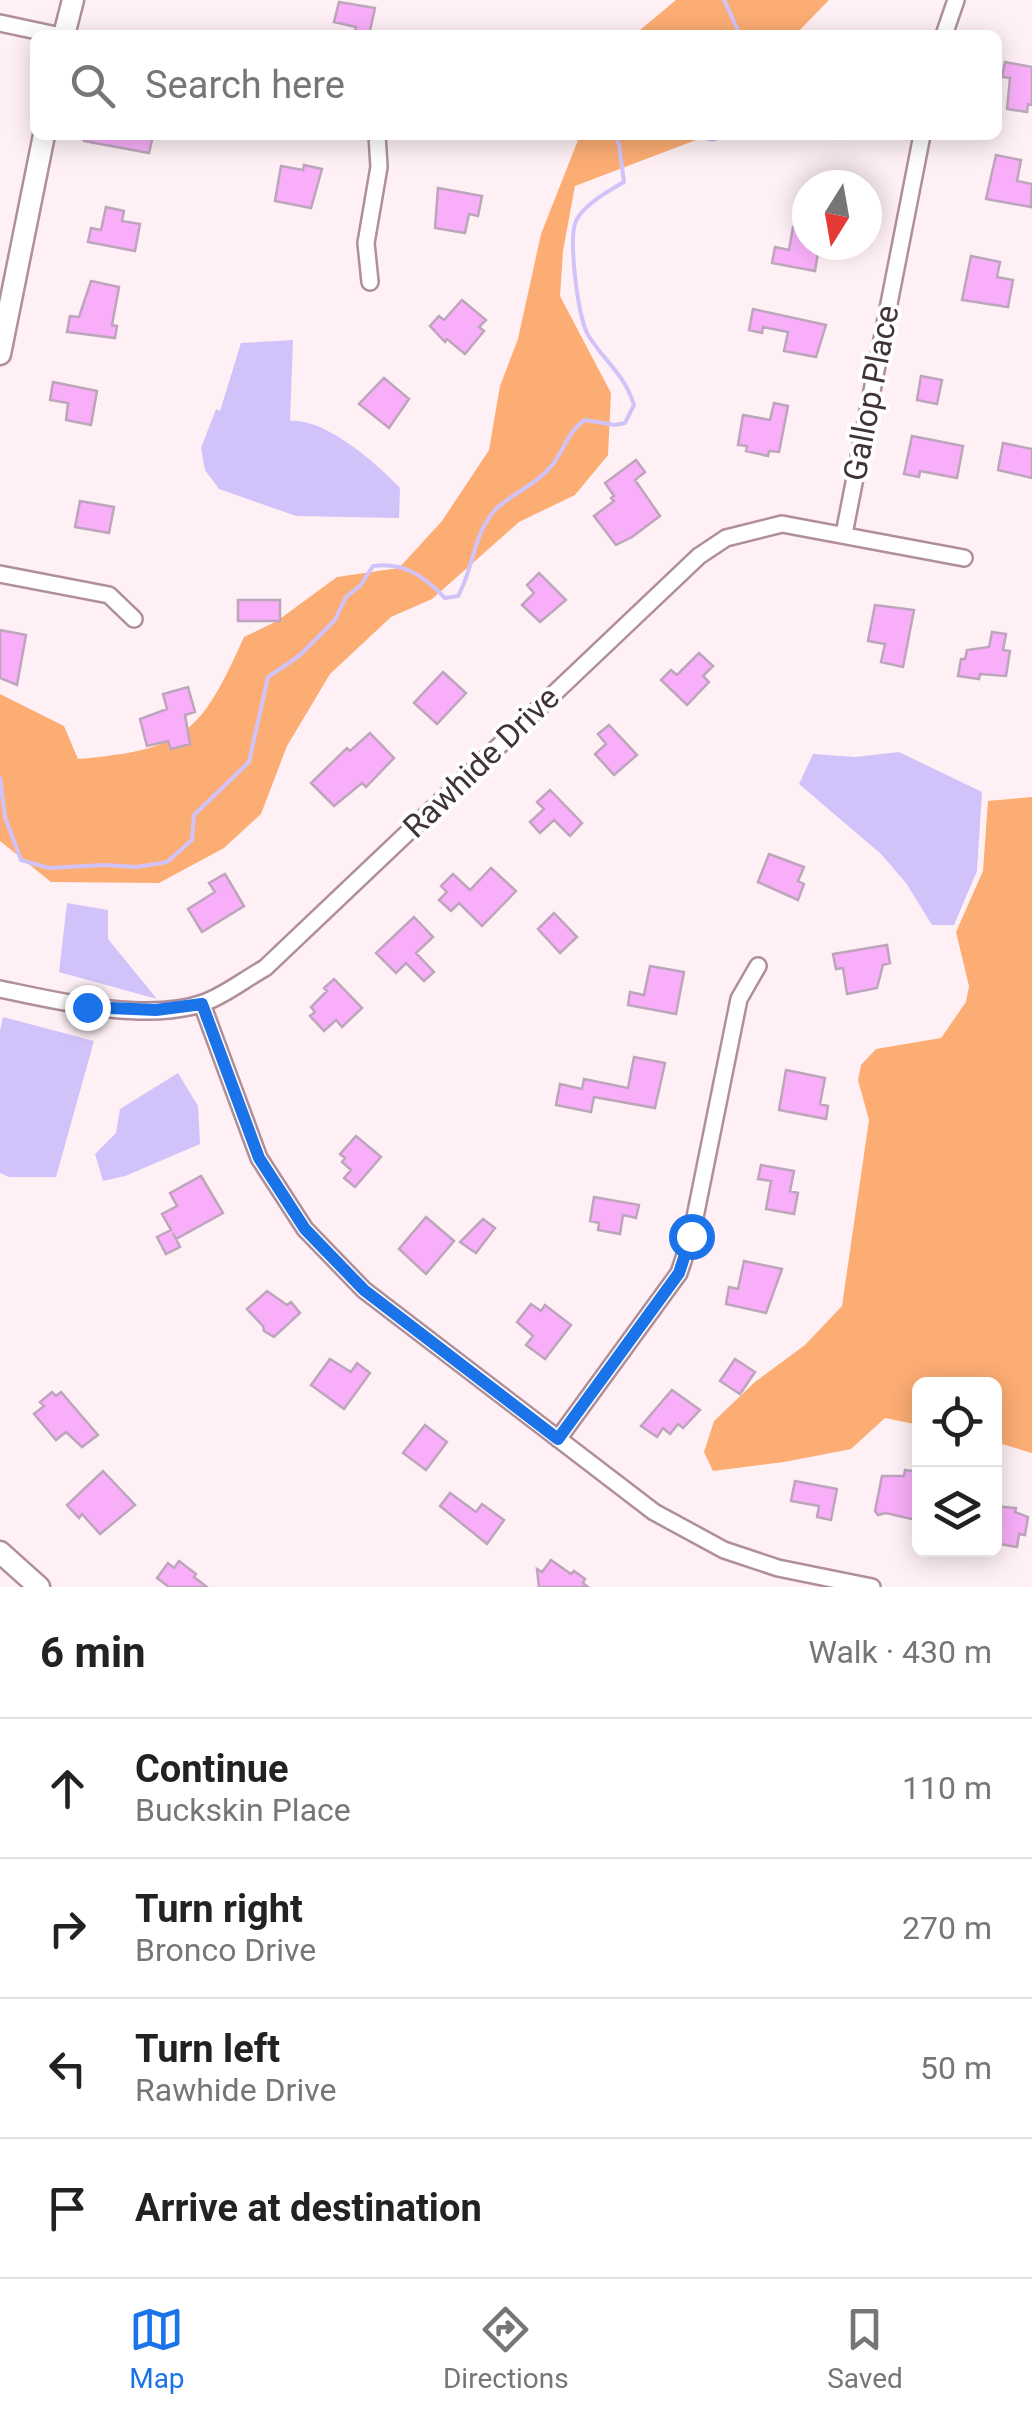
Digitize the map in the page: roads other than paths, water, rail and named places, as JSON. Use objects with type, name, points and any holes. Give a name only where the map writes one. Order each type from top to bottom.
[{"type":"street","points":[[65,30],[72,0]]},
{"type":"street","points":[[946,30],[956,0]]},
{"type":"street","points":[[0,23],[33,30]]},
{"type":"street","points":[[0,354],[43,140]]},
{"type":"street","points":[[370,282],[366,243],[379,167],[377,140]]},
{"type":"street","name":"Gallop Place","points":[[844,534],[921,140]]},
{"type":"street","name":"Rawhide Drive","points":[[0,989],[87,1007],[156,1010],[202,1004],[265,968],[698,556],[726,538],[782,524],[964,558]]},
{"type":"street","points":[[0,574],[109,596],[134,619]]},
{"type":"street","points":[[558,1439],[679,1273],[691,1236],[739,999],[758,966]]},
{"type":"street","points":[[202,1004],[259,1158],[305,1229],[364,1290],[654,1512],[724,1550],[778,1568],[872,1587]]},
{"type":"street","points":[[0,1552],[38,1587]]},
{"type":"waterway","points":[[724,0],[738,30]]},
{"type":"waterway","points":[[0,778],[5,817],[21,860],[49,868],[137,867],[167,862],[192,840],[194,815],[249,762],[268,677],[299,656],[335,620],[346,597],[360,586],[373,566],[404,569],[421,577],[445,598],[458,596],[478,539],[496,509],[547,471],[579,424],[585,420],[625,423],[634,405],[619,376],[588,335],[575,278],[576,221],[597,198],[624,182],[617,140]]}]
